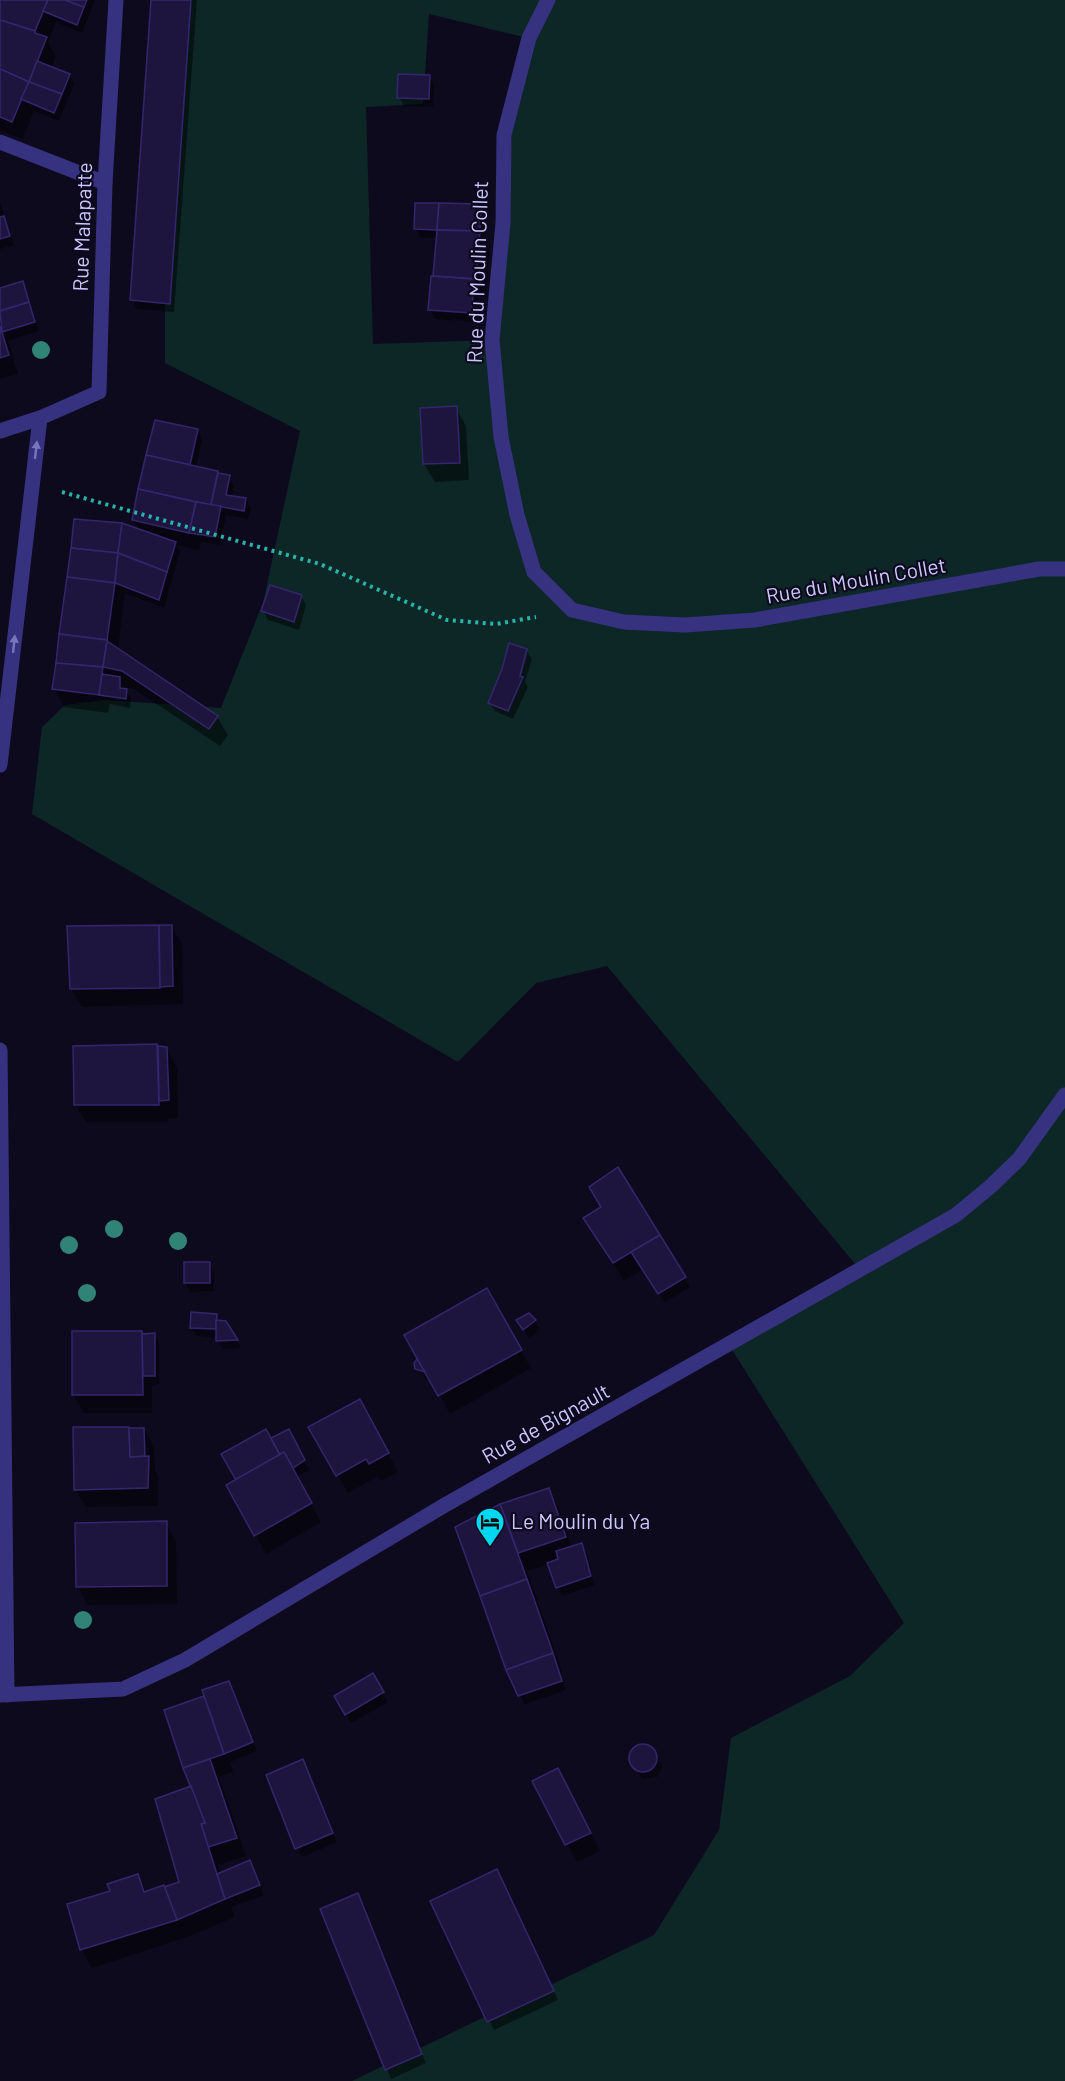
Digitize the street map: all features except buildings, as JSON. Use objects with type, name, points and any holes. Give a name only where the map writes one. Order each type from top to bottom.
[{"type":"street","name":"Rue Malapatte","points":[[40,418],[99,392],[105,183],[116,0]]},
{"type":"street","name":"Rue du Moulin Collet","points":[[548,0],[529,38],[504,135],[503,223],[492,340],[501,437],[517,515],[534,572],[572,610],[624,622],[685,625],[755,620],[1039,569],[1065,569]]},
{"type":"street","points":[[0,142],[105,183]]},
{"type":"street","points":[[0,431],[40,418],[0,765]]},
{"type":"street","points":[[0,1050],[3,1695]]},
{"type":"street","name":"Rue de Bignault","points":[[3,1695],[123,1689],[185,1660],[445,1505],[956,1215],[1019,1159],[1065,1095]]},
{"type":"path","points":[[32,484],[320,564],[447,620],[496,624],[572,610]]},
{"type":"green space","points":[[185,0],[1065,0],[1065,2081],[352,2081],[654,1935],[719,1830],[731,1738],[850,1676],[904,1623],[729,1345],[861,1271],[607,966],[536,983],[458,1062],[32,814],[42,727],[65,705],[105,700],[221,708],[263,603],[300,431],[165,363],[165,294]],"holes":[[[429,14],[528,38],[504,135],[492,340],[373,344],[366,107],[423,104]]]},
{"type":"place","name":"Le Moulin du Ya","points":[[490,1548]]}]
